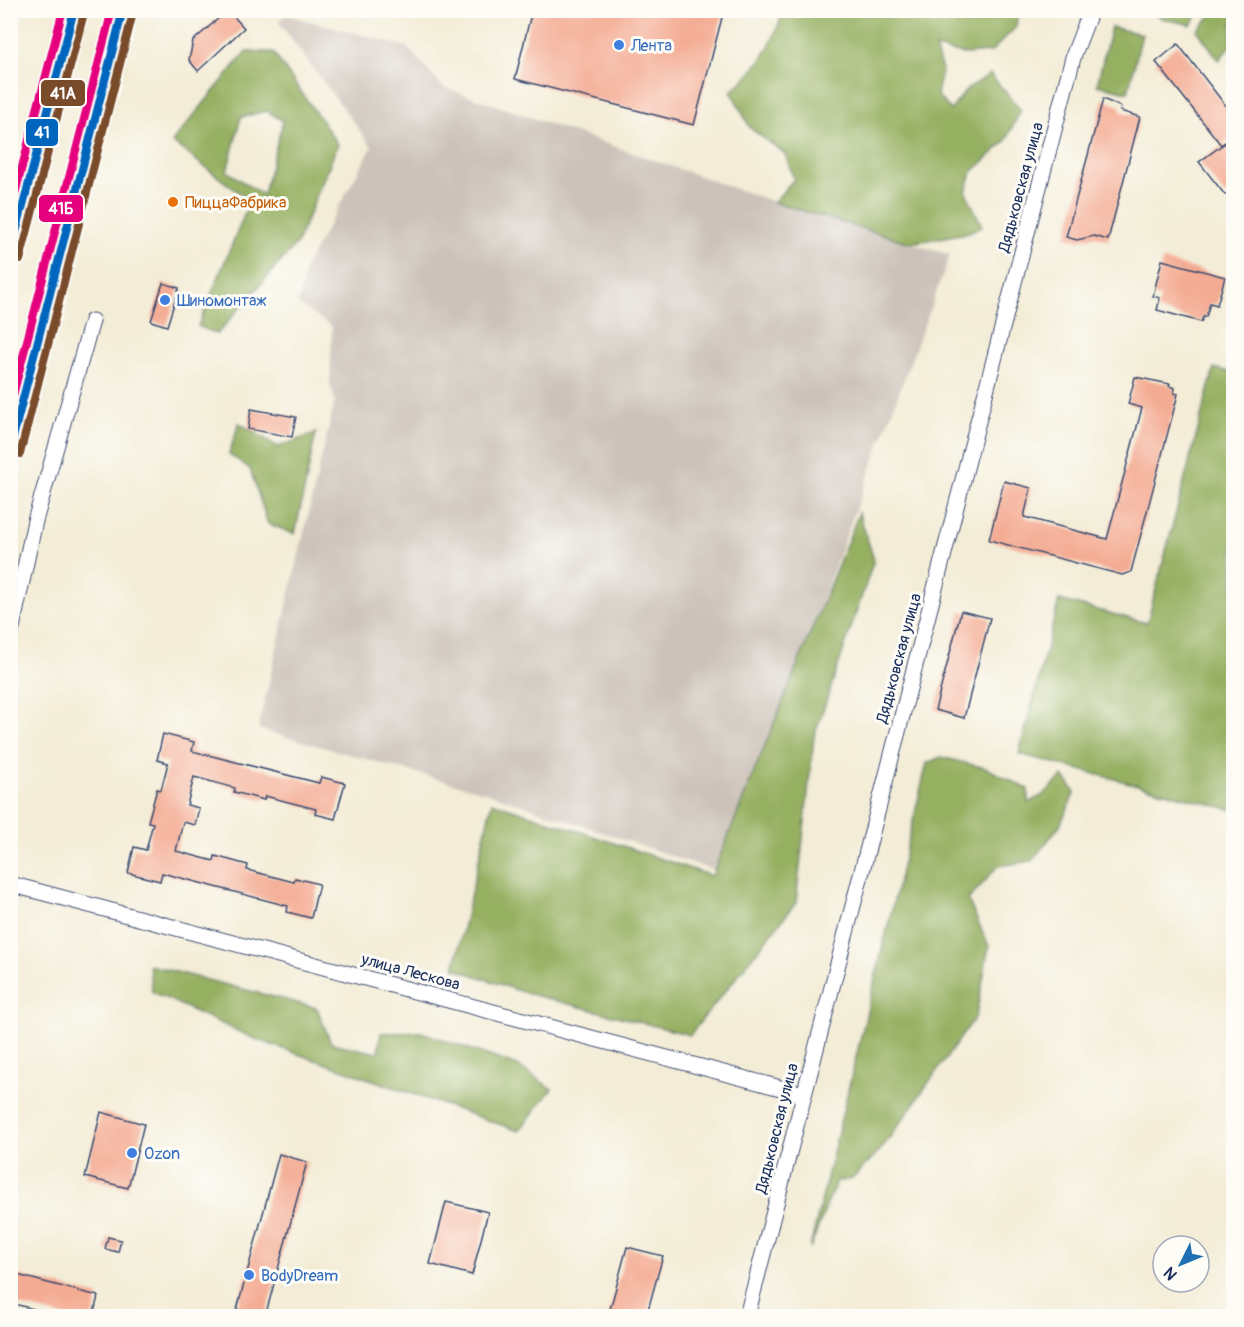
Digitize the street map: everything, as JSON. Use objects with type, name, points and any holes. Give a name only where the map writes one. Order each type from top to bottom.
[{"type":"main road","points":[[10,257],[74,10]]},
{"type":"main road","points":[[10,451],[123,10]]},
{"type":"street","name":"Дядьковская улица","points":[[747,1317],[1074,54],[1091,10]]},
{"type":"street","points":[[10,638],[34,521],[92,321]]},
{"type":"street","name":"улица Лескова","points":[[10,884],[803,1094]]},
{"type":"shaded area","points":[[287,15],[407,47],[443,87],[774,202],[950,255],[721,873],[488,793],[258,729],[335,400],[330,386],[332,327],[298,304],[305,267],[372,147],[278,21]]},
{"type":"green space","points":[[784,11],[1018,11],[1016,27],[991,52],[964,54],[935,48],[942,70],[937,95],[951,110],[966,90],[990,74],[1021,110],[1005,142],[972,172],[966,192],[982,226],[967,233],[911,243],[774,202],[794,179],[785,154],[750,128],[731,91],[750,73],[764,55]]},
{"type":"green space","points":[[1154,11],[1200,11],[1191,25],[1161,18]]},
{"type":"green space","points":[[1216,11],[1233,11],[1232,44],[1219,60],[1197,30]]},
{"type":"green space","points":[[1111,27],[1142,34],[1128,92],[1097,85]]},
{"type":"green space","points":[[246,52],[273,52],[338,144],[297,243],[217,334],[198,326],[250,201],[172,142]],"holes":[[[267,111],[283,121],[263,195],[227,171],[241,117]]]},
{"type":"green space","points":[[1214,368],[1234,373],[1233,810],[1019,754],[1059,600],[1147,623]]},
{"type":"green space","points":[[239,423],[278,447],[316,433],[295,534],[268,524],[250,469],[229,454]]},
{"type":"green space","points":[[859,513],[874,560],[814,737],[796,903],[690,1035],[522,992],[454,968],[492,802],[712,876]]},
{"type":"green space","points":[[941,757],[986,768],[1028,789],[1028,803],[1043,795],[1063,776],[1075,792],[1060,825],[1032,861],[998,866],[968,900],[989,946],[976,1016],[883,1147],[852,1179],[836,1182],[810,1248],[927,763]]},
{"type":"green space","points":[[149,965],[317,1008],[331,1043],[378,1053],[381,1033],[421,1032],[518,1066],[552,1089],[519,1131],[255,1039],[152,992]]},
{"type":"building","points":[[228,10],[244,28],[198,71],[189,60],[193,41]]},
{"type":"building","name":"Лента","points":[[532,10],[724,10],[694,125],[515,79]]},
{"type":"building","points":[[1178,44],[1233,115],[1233,136],[1221,145],[1156,62]]},
{"type":"building","points":[[1103,99],[1121,107],[1120,111],[1140,117],[1108,240],[1094,236],[1077,240],[1066,237]]},
{"type":"building","points":[[1225,143],[1233,154],[1233,189],[1225,195],[1199,162]]},
{"type":"building","points":[[1162,260],[1225,277],[1217,305],[1210,303],[1206,317],[1203,317],[1201,322],[1157,310],[1160,298],[1153,296]]},
{"type":"building","points":[[163,283],[179,288],[167,326],[151,321]]},
{"type":"building","points":[[1135,377],[1170,384],[1169,386],[1175,388],[1174,393],[1178,394],[1131,572],[1122,575],[989,540],[1004,481],[1031,488],[1024,517],[1107,539],[1142,408],[1128,404]]},
{"type":"building","points":[[251,409],[296,417],[292,437],[248,429]]},
{"type":"building","points":[[961,611],[990,618],[964,718],[935,710]]},
{"type":"building","points":[[163,734],[194,742],[192,751],[319,783],[321,777],[345,783],[335,819],[315,814],[316,809],[265,796],[264,800],[234,792],[235,788],[194,777],[187,805],[199,808],[195,825],[183,822],[176,851],[214,861],[215,856],[248,865],[247,870],[294,882],[295,878],[319,884],[311,918],[287,912],[288,906],[162,873],[160,881],[128,873],[134,847],[146,850],[153,823],[148,822],[157,789],[161,790],[168,763],[157,760]]},
{"type":"building","points":[[101,1112],[144,1124],[128,1188],[85,1177]]},
{"type":"building","points":[[279,1154],[307,1162],[265,1317],[235,1317]]},
{"type":"building","points":[[446,1202],[488,1212],[472,1275],[430,1264]]},
{"type":"building","points":[[108,1237],[121,1240],[118,1252],[105,1249]]},
{"type":"building","points":[[627,1247],[663,1256],[646,1317],[608,1317]]},
{"type":"building","points":[[10,1273],[98,1296],[93,1317],[65,1317],[10,1303]]},
{"type":"transit line","name":"41Б","points":[[10,213],[63,10]]},
{"type":"transit line","name":"41","points":[[10,255],[74,10]]},
{"type":"transit line","name":"41Б","points":[[10,407],[112,10]]},
{"type":"transit line","name":"41","points":[[10,449],[123,10]]},
{"type":"transit line","name":"41А","points":[[20,260],[84,13]]},
{"type":"transit line","name":"41А","points":[[20,454],[133,13]]},
{"type":"place","name":"Лента","points":[[619,45]]},
{"type":"place","name":"ПиццаФабрика","points":[[173,202]]},
{"type":"place","name":"Шиномонтаж","points":[[165,300]]},
{"type":"place","name":"Ozon","points":[[132,1153]]},
{"type":"place","name":"BodyDream","points":[[249,1275]]}]
